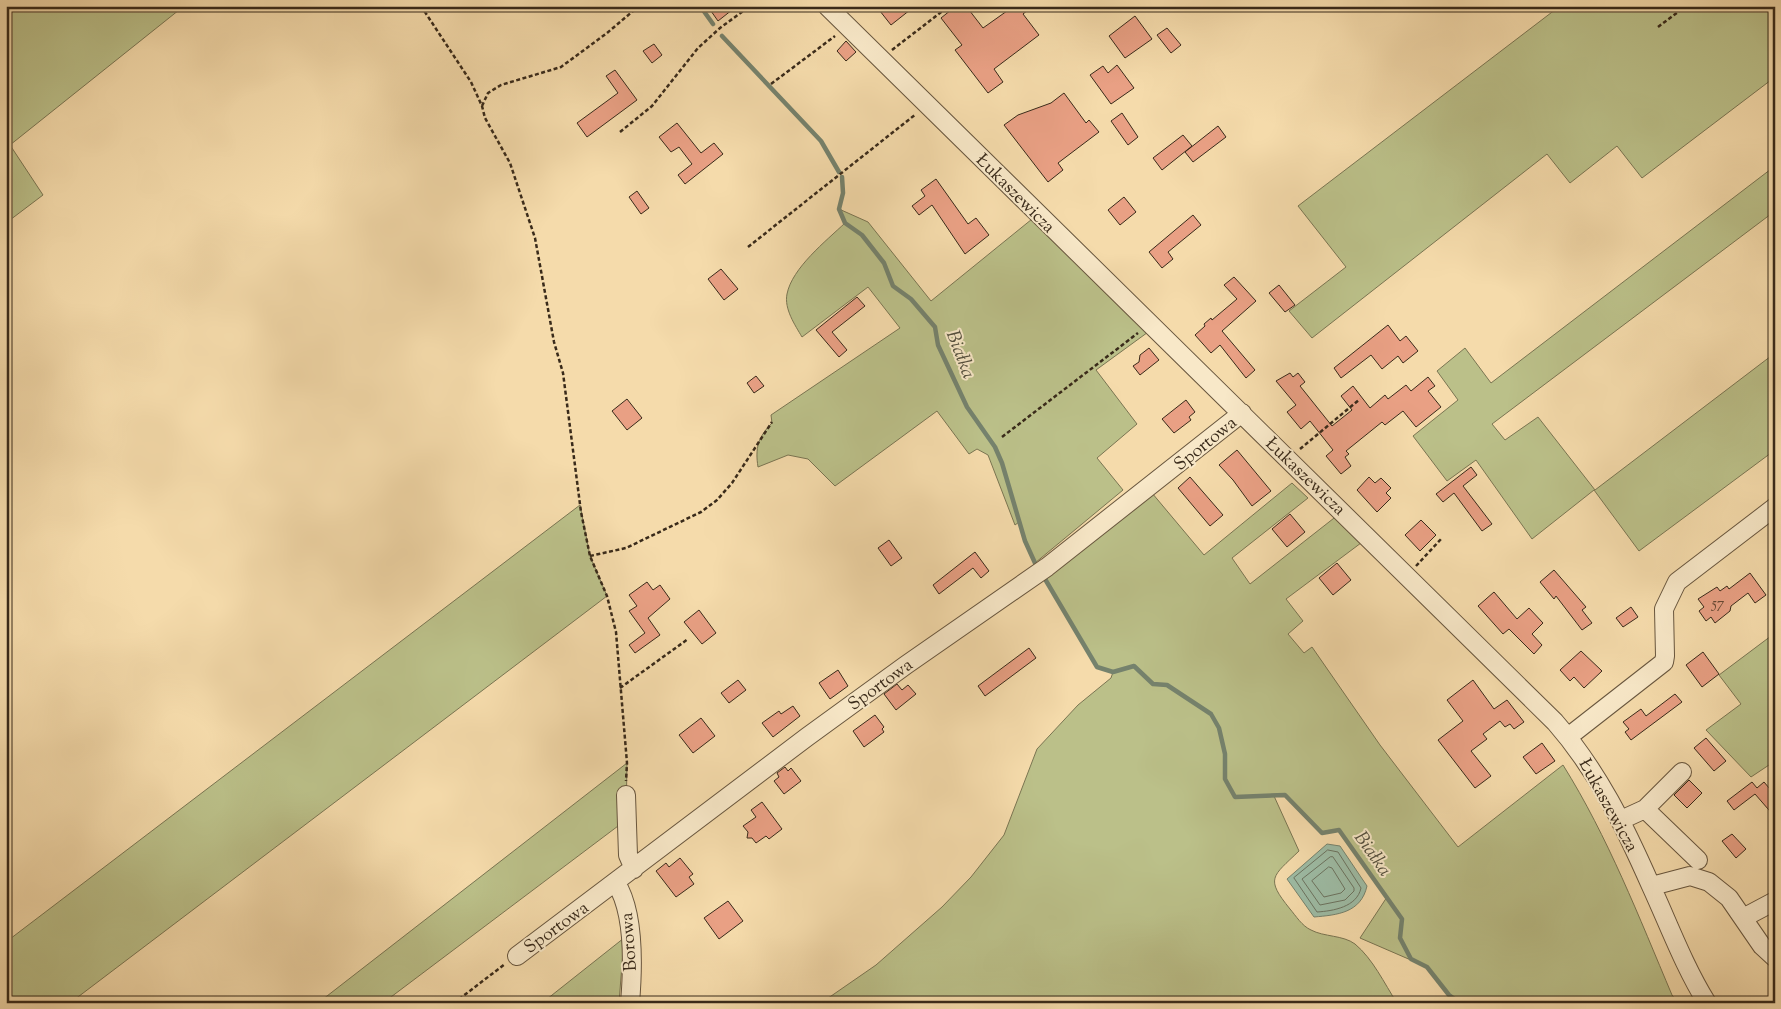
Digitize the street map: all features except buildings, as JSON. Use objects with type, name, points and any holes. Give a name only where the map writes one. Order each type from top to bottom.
[{"type":"street","name":"Łukaszewicza","points":[[828,6],[1408,575],[1543,709],[1568,737],[1603,786],[1621,820],[1685,963],[1707,1003]]},
{"type":"street","name":"Sportowa","points":[[517,956],[875,687],[1047,567],[1242,413]]},
{"type":"street","points":[[1568,737],[1664,662],[1664,609],[1677,582],[1775,507]]},
{"type":"street","points":[[1621,820],[1645,809],[1682,772]]},
{"type":"street","points":[[626,795],[628,855],[634,868]]},
{"type":"street","points":[[1645,809],[1698,860]]},
{"type":"street","points":[[1652,886],[1679,877],[1690,876],[1699,878],[1729,898],[1762,946],[1775,958]]},
{"type":"street","name":"Borowa","points":[[616,883],[626,905],[630,937],[630,1003]]},
{"type":"street","points":[[1743,918],[1775,901]]},
{"type":"path","points":[[421,6],[470,82],[482,106],[485,118],[510,164],[535,238],[554,342],[563,373],[577,488],[590,556],[607,596],[616,632],[627,763],[626,795]]},
{"type":"path","points":[[482,106],[488,93],[501,85],[561,67],[607,34],[639,6]]},
{"type":"path","points":[[620,132],[652,106],[698,48],[720,28],[750,6]]},
{"type":"path","points":[[880,58],[949,6]]},
{"type":"path","points":[[1658,27],[1686,6]]},
{"type":"path","points":[[771,84],[848,27]]},
{"type":"path","points":[[748,247],[926,104]]},
{"type":"path","points":[[1002,437],[1142,330],[1149,322]]},
{"type":"path","points":[[1289,458],[1360,399]]},
{"type":"path","points":[[590,556],[626,548],[701,512],[717,500],[732,483],[772,422]]},
{"type":"path","points":[[1408,575],[1442,538]]},
{"type":"path","points":[[620,688],[688,639]]},
{"type":"path","points":[[454,1003],[517,956]]},
{"type":"green space","points":[[6,6],[184,6],[10,145],[43,195],[6,223]]},
{"type":"green space","points":[[1560,6],[1775,6],[1775,77],[1642,178],[1617,146],[1570,183],[1547,154],[1312,338],[1289,311],[1346,267],[1298,206]]},
{"type":"green space","points":[[1775,166],[1775,211],[1492,424],[1505,440],[1538,417],[1595,490],[1775,353],[1775,450],[1639,551],[1594,490],[1532,539],[1476,460],[1447,481],[1413,436],[1458,400],[1437,371],[1465,348],[1491,383]]},
{"type":"green space","points":[[839,209],[868,222],[931,301],[1037,215],[1155,327],[1096,370],[1137,424],[1097,458],[1123,490],[1035,563],[1019,522],[1015,525],[988,455],[977,449],[969,454],[937,411],[835,486],[808,459],[788,455],[758,467],[757,448],[763,433],[772,423],[771,415],[900,328],[868,287],[802,337],[793,322],[786,300],[790,284],[811,256],[845,223]]},
{"type":"green space","points":[[1292,483],[1308,498],[1232,558],[1250,584],[1343,511],[1369,537],[1286,599],[1303,621],[1288,634],[1304,653],[1312,647],[1380,745],[1458,847],[1563,765],[1609,849],[1672,995],[1678,1003],[1460,1003],[1449,995],[1427,967],[1360,938],[1387,897],[1339,830],[1322,833],[1285,795],[1274,796],[1299,851],[1275,878],[1277,891],[1297,918],[1308,928],[1355,944],[1373,964],[1397,1003],[821,1003],[876,965],[942,907],[971,877],[1004,835],[1037,749],[1078,705],[1111,678],[1113,672],[1097,667],[1045,579],[1152,493],[1204,555]]},
{"type":"green space","points":[[580,505],[590,556],[607,596],[70,1003],[6,1003],[6,942]]},
{"type":"green space","points":[[1775,633],[1775,761],[1751,777],[1706,730],[1741,704],[1719,675]]},
{"type":"green space","points":[[627,763],[626,820],[383,1003],[318,1003]]},
{"type":"green space","points":[[624,938],[619,1003],[542,1003]]},
{"type":"water","points":[[1327,844],[1340,846],[1367,886],[1364,895],[1354,907],[1331,915],[1314,917],[1287,879]]},
{"type":"waterway","name":"Białka","points":[[703,10],[713,24]]},
{"type":"waterway","name":"Białka","points":[[722,36],[821,141],[839,172]]},
{"type":"waterway","name":"Białka","points":[[842,177],[843,193],[839,209],[845,223],[862,235],[884,263],[893,286],[911,299],[935,327],[938,345],[967,407],[995,447],[1002,463],[1025,541],[1035,563]]},
{"type":"waterway","name":"Białka","points":[[1045,579],[1097,667],[1113,672],[1134,666],[1153,684],[1167,685],[1211,714],[1219,728],[1225,754],[1225,779],[1235,797],[1285,795],[1322,833],[1339,830],[1402,919],[1400,938],[1411,959],[1427,967],[1449,995],[1460,1003]]}]
